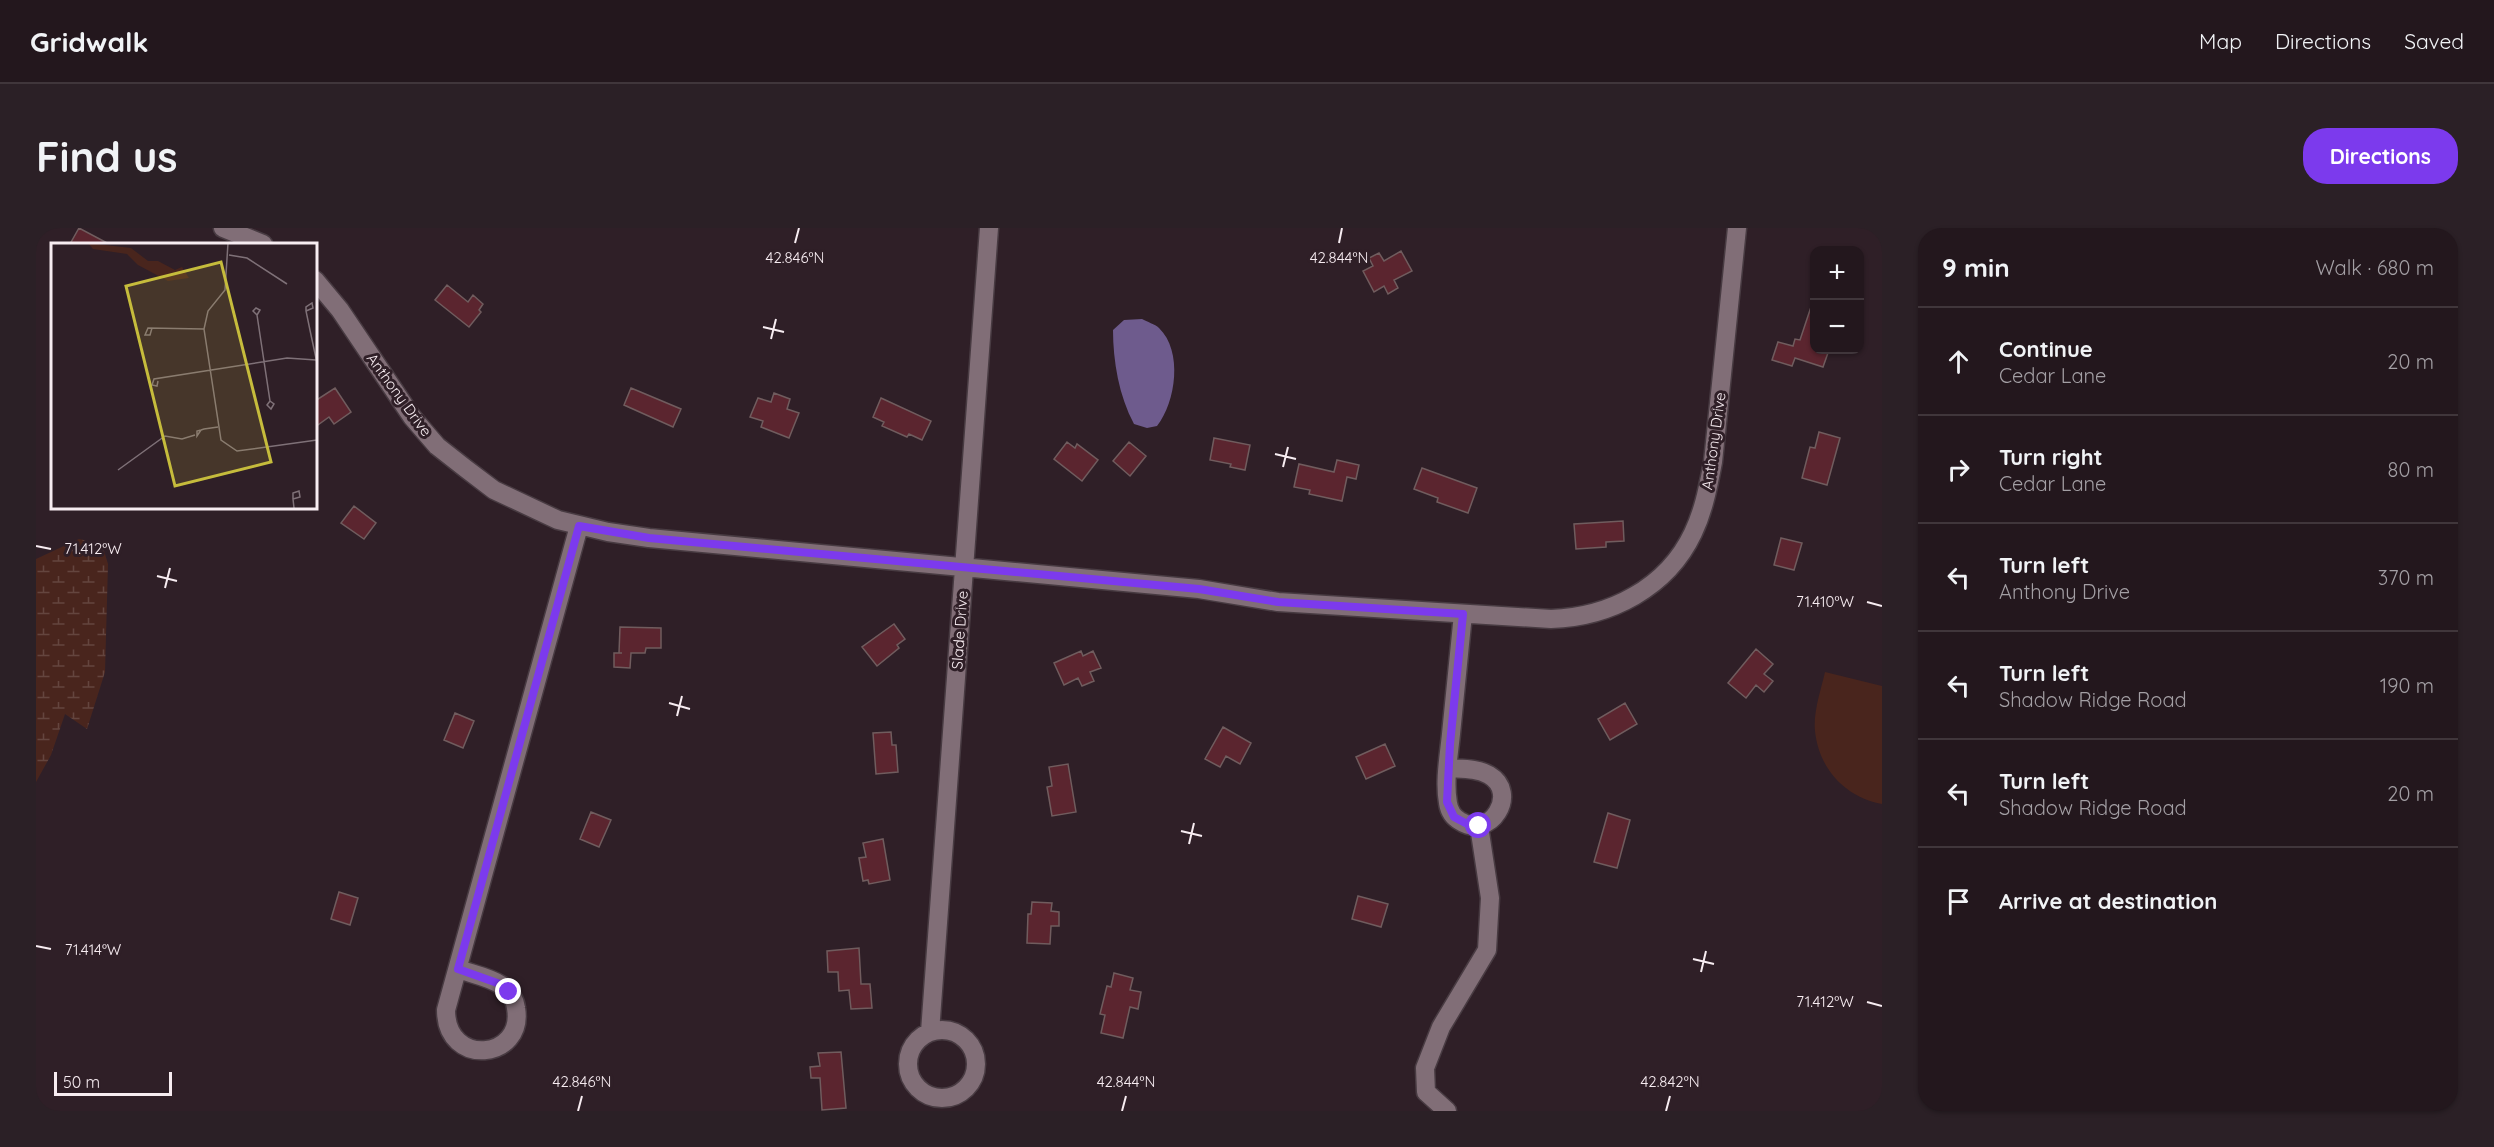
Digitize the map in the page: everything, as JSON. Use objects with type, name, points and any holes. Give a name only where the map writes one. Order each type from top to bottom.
[{"type":"street","points":[[224,228],[261,243]]},
{"type":"street","name":"Slade Drive","points":[[930,1032],[988,228]]},
{"type":"street","name":"Anthony Drive","points":[[316,281],[340,310],[412,417],[437,446],[494,489],[526,506],[579,526],[649,538],[1199,589],[1278,602],[1536,620],[1575,618],[1612,608],[1644,590],[1672,565],[1692,534],[1706,499],[1715,444],[1737,228]]},
{"type":"street","points":[[458,969],[500,984],[515,1002],[518,1015],[516,1027],[510,1038],[500,1046],[476,1051],[457,1041],[446,1021],[446,1010],[579,526]]},
{"type":"street","points":[[1448,768],[1482,772],[1497,782],[1502,800],[1500,809],[1488,823],[1479,826],[1461,822],[1449,810],[1447,802],[1448,768],[1463,614]]},
{"type":"street","points":[[1447,1111],[1426,1092],[1425,1068],[1441,1027],[1487,950],[1490,898],[1479,826]]},
{"type":"green space","points":[[79,539],[102,544],[108,564],[105,672],[87,729],[65,714],[51,755],[36,782],[36,559]]},
{"type":"green space","points":[[1825,672],[1882,686],[1882,804],[1856,795],[1846,788],[1828,769],[1822,757],[1815,724],[1816,709]]},
{"type":"shaded area","points":[[1142,319],[1157,327],[1167,338],[1174,363],[1169,404],[1157,426],[1147,428],[1134,424],[1124,402],[1113,342],[1113,330],[1124,320]]},
{"type":"building","points":[[79,228],[107,243],[71,243]]},
{"type":"building","points":[[1401,251],[1412,271],[1394,280],[1398,288],[1388,294],[1384,286],[1374,292],[1363,271],[1373,266],[1369,258],[1379,253],[1384,261]]},
{"type":"building","points":[[447,285],[468,302],[473,295],[483,304],[479,310],[481,312],[469,327],[435,300]]},
{"type":"building","points":[[1810,310],[1810,354],[1828,354],[1823,367],[1795,358],[1792,366],[1772,360],[1778,342],[1793,346],[1795,339],[1800,340]]},
{"type":"building","points":[[335,388],[351,412],[334,424],[329,417],[316,426],[316,400]]},
{"type":"building","points":[[631,388],[681,409],[673,427],[624,405]]},
{"type":"building","points":[[774,393],[790,399],[787,409],[799,413],[789,438],[761,427],[763,421],[750,417],[758,398],[771,402]]},
{"type":"building","points":[[881,398],[931,421],[922,440],[909,434],[907,437],[882,426],[884,422],[873,417]]},
{"type":"building","points":[[1819,432],[1840,438],[1827,485],[1802,478],[1810,447],[1815,448]]},
{"type":"building","points":[[1214,438],[1250,445],[1245,470],[1230,467],[1231,464],[1210,460]]},
{"type":"building","points":[[1067,442],[1075,448],[1077,444],[1098,460],[1082,481],[1054,459]]},
{"type":"building","points":[[1129,442],[1146,456],[1130,476],[1113,461]]},
{"type":"building","points":[[1337,460],[1359,465],[1356,479],[1347,477],[1342,501],[1309,494],[1310,490],[1294,487],[1299,464],[1334,472]]},
{"type":"building","points":[[1422,468],[1477,488],[1468,513],[1437,502],[1438,498],[1414,489]]},
{"type":"building","points":[[354,506],[376,523],[364,539],[341,523]]},
{"type":"building","points":[[1623,521],[1624,541],[1606,542],[1606,547],[1576,549],[1574,524]]},
{"type":"building","points":[[1781,538],[1802,543],[1794,570],[1774,565]]},
{"type":"building","points":[[894,624],[905,639],[897,645],[899,648],[877,666],[862,647]]},
{"type":"building","points":[[620,627],[661,628],[661,648],[646,648],[645,653],[631,653],[630,668],[614,667],[614,653],[619,653]]},
{"type":"building","points":[[1756,649],[1773,664],[1764,674],[1773,681],[1764,692],[1756,685],[1746,698],[1728,683]]},
{"type":"building","points":[[1081,651],[1083,656],[1093,651],[1101,668],[1090,672],[1094,681],[1082,686],[1078,678],[1064,685],[1054,663]]},
{"type":"building","points":[[1625,703],[1637,724],[1610,740],[1598,719]]},
{"type":"building","points":[[455,713],[474,721],[463,748],[444,740]]},
{"type":"building","points":[[1223,727],[1251,743],[1240,764],[1226,756],[1220,767],[1205,759]]},
{"type":"building","points":[[891,732],[892,745],[896,745],[898,772],[876,774],[873,733]]},
{"type":"building","points":[[1385,744],[1395,766],[1366,779],[1356,757]]},
{"type":"building","points":[[1068,764],[1076,812],[1052,816],[1047,787],[1052,786],[1049,767]]},
{"type":"building","points":[[591,812],[611,820],[599,847],[580,839]]},
{"type":"building","points":[[1608,813],[1630,820],[1617,868],[1594,862]]},
{"type":"building","points":[[883,839],[890,880],[869,884],[868,880],[863,881],[859,858],[866,857],[863,843]]},
{"type":"building","points":[[339,892],[358,898],[350,925],[331,919]]},
{"type":"building","points":[[1358,896],[1388,904],[1381,927],[1352,919]]},
{"type":"building","points":[[1032,902],[1052,903],[1051,911],[1059,912],[1059,926],[1051,926],[1050,944],[1027,943],[1028,914],[1031,914]]},
{"type":"building","points":[[859,948],[861,984],[870,984],[872,1008],[851,1009],[849,990],[839,991],[838,972],[828,972],[827,951]]},
{"type":"building","points":[[1114,973],[1133,978],[1130,990],[1141,992],[1138,1009],[1130,1007],[1123,1038],[1101,1033],[1105,1015],[1100,1014],[1107,986],[1111,987]]},
{"type":"building","points":[[841,1052],[846,1108],[822,1110],[820,1078],[811,1078],[810,1067],[820,1066],[818,1053]]},
{"type":"route","points":[[509,992],[500,984],[458,969],[579,526],[649,538],[1199,589],[1278,602],[1463,614],[1450,744],[1447,802],[1454,817],[1469,825],[1479,826]]}]
